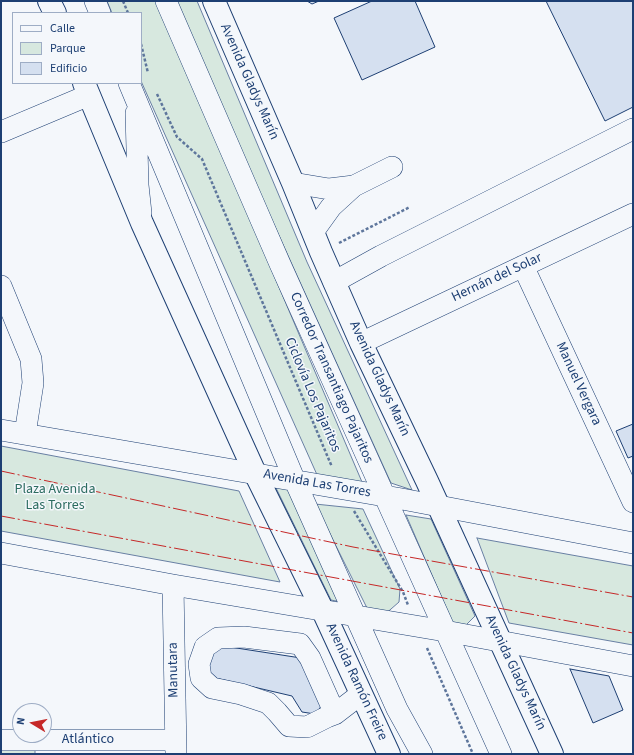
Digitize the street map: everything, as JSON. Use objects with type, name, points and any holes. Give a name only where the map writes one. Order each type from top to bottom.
[{"type":"main road","points":[[50,1],[54,12]]},
{"type":"main road","name":"Avenida Gladys Marín","points":[[214,1],[361,343],[501,641],[552,754]]},
{"type":"main road","points":[[86,89],[142,223],[255,474],[323,611]]},
{"type":"main road","name":"Avenida Ramón Freire","points":[[323,611],[389,754]]},
{"type":"street","points":[[95,1],[100,12]]},
{"type":"street","name":"Corredor Transantiago Pajaritos","points":[[166,1],[280,264],[501,754]]},
{"type":"street","points":[[1,132],[86,89]]},
{"type":"street","points":[[132,91],[142,223]]},
{"type":"street","points":[[132,91],[296,481],[397,708],[422,754]]},
{"type":"street","points":[[334,282],[381,256],[633,129]]},
{"type":"street","points":[[313,232],[331,207],[354,186],[392,166]]},
{"type":"street","points":[[293,183],[329,189],[354,186]]},
{"type":"street","name":"Hernán del Solar","points":[[361,343],[523,266],[631,221]]},
{"type":"street","name":"Manuel Vergara","points":[[523,266],[633,502]]},
{"type":"street","points":[[2,290],[27,347],[32,365],[33,383],[25,434]]},
{"type":"street","name":"Avenida Las Torres","points":[[1,430],[341,488],[633,543]]},
{"type":"street","points":[[1,553],[173,585],[501,641],[633,666]]},
{"type":"street","name":"Manutara","points":[[173,585],[175,747]]},
{"type":"street","points":[[335,714],[310,658],[300,644],[244,637],[218,638],[205,646],[199,664],[201,678],[212,688],[241,694],[268,703],[289,726],[307,727],[335,714],[361,694]]},
{"type":"street","name":"Atlántico","points":[[1,740],[39,747],[175,747]]},
{"type":"path","points":[[123,1],[128,12]]},
{"type":"path","points":[[142,49],[149,77]]},
{"type":"path","name":"Ciclovía Los Pajaritos","points":[[156,90],[177,137],[202,159],[341,488],[402,592],[473,754]]},
{"type":"path","points":[[321,252],[410,207]]},
{"type":"green space","points":[[107,1],[157,1],[362,482],[318,477],[142,83],[142,12],[112,12]]},
{"type":"green space","points":[[175,1],[197,1],[307,262],[412,490],[391,483],[233,134]]},
{"type":"green space","name":"Plaza Avenida Las Torres","points":[[1,446],[239,491],[280,582],[1,531]]},
{"type":"green space","points":[[287,484],[341,602],[331,600],[276,488]]},
{"type":"green space","points":[[315,504],[363,509],[400,589],[399,602],[383,616],[370,614]]},
{"type":"green space","points":[[406,515],[431,519],[475,616],[464,627],[454,626]]},
{"type":"green space","points":[[477,538],[633,566],[633,645],[509,623]]},
{"type":"green space","points":[[1,748],[35,750],[35,754],[1,754]]},
{"type":"building","points":[[307,1],[319,1],[312,4]]},
{"type":"building","points":[[372,1],[415,1],[435,47],[362,80],[334,18]]},
{"type":"building","points":[[546,1],[633,1],[633,107],[605,121]]},
{"type":"building","points":[[633,424],[633,456],[628,458],[616,431]]},
{"type":"building","points":[[217,645],[301,658],[323,704],[315,714],[302,712],[292,696],[211,677],[206,658]]},
{"type":"building","points":[[570,669],[609,676],[623,710],[593,723]]},
{"type":"power","points":[[1,471],[353,547],[633,597]]},
{"type":"power","points":[[1,516],[633,633]]}]
